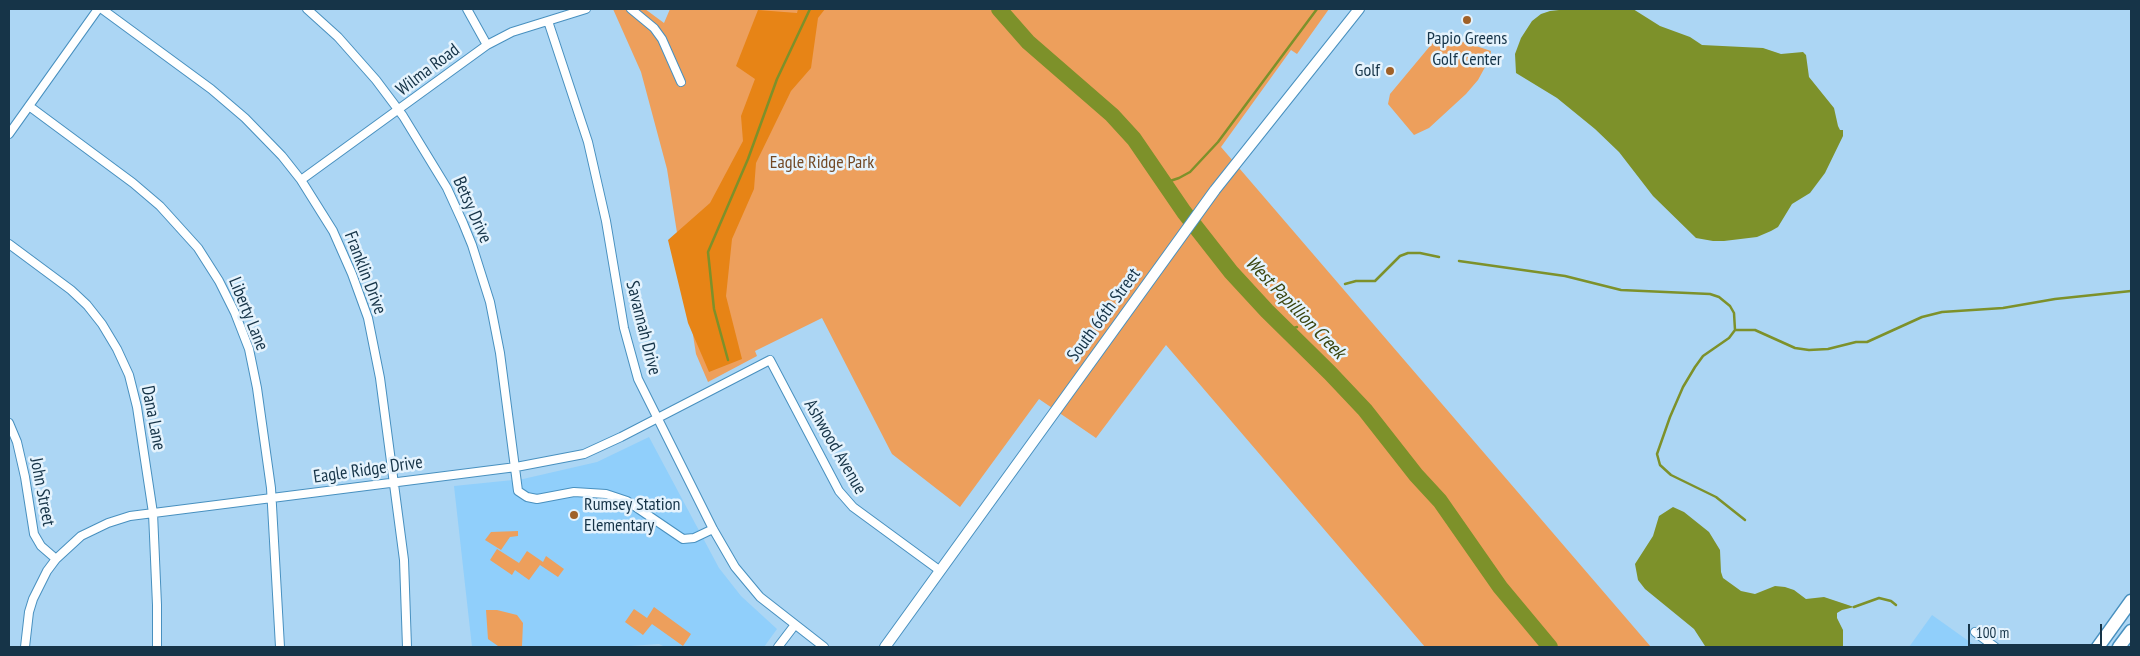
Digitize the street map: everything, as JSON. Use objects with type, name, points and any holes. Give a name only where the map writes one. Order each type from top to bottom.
[{"type":"main road","points":[[2098,647],[2131,601]]},
{"type":"main road","points":[[2119,647],[2131,630]]},
{"type":"street","points":[[9,134],[98,9]]},
{"type":"street","name":"Franklin Drive","points":[[102,9],[211,89],[245,118],[282,156],[301,180],[333,231],[352,274],[368,318],[380,378],[404,560],[407,647]]},
{"type":"street","name":"Betsy Drive","points":[[308,9],[338,37],[376,80],[399,110],[447,188],[472,245],[490,302],[516,467],[518,491],[527,497],[537,499],[574,492],[606,494],[627,501],[683,538],[694,538],[713,529]]},
{"type":"street","points":[[467,9],[487,45]]},
{"type":"street","name":"Wilma Road","points":[[301,180],[487,45],[512,32],[586,9]]},
{"type":"street","points":[[631,9],[654,28],[662,39],[681,82]]},
{"type":"street","name":"South 66th Street","points":[[885,647],[1215,190],[1359,9]]},
{"type":"street","name":"Savannah Drive","points":[[548,21],[588,142],[606,221],[628,341],[638,379],[734,567],[760,597],[794,626],[824,647]]},
{"type":"street","name":"Liberty Lane","points":[[29,106],[133,183],[160,206],[198,248],[235,313],[249,349],[257,388],[272,498],[280,647]]},
{"type":"street","name":"Dana Lane","points":[[9,244],[71,290],[87,305],[102,324],[117,349],[129,375],[137,407],[153,513],[157,588],[157,647]]},
{"type":"street","name":"Eagle Ridge Drive","points":[[25,647],[29,612],[33,599],[47,571],[81,536],[108,523],[130,516],[516,467],[584,454],[770,360]]},
{"type":"street","name":"Ashwood Avenue","points":[[770,360],[839,491],[859,512],[939,570]]},
{"type":"street","name":"John Street","points":[[9,423],[17,442],[34,534],[41,546],[56,560]]},
{"type":"street","points":[[778,647],[794,626]]},
{"type":"street","points":[[1975,632],[1996,647]]},
{"type":"shaded area","points":[[798,9],[825,9],[818,18],[811,68],[791,91],[756,163],[754,189],[732,239],[726,296],[742,359],[709,372],[688,323],[668,240],[710,203],[743,141],[741,116],[755,79],[736,66],[758,10],[797,13]]},
{"type":"shaded area","points":[[1568,9],[1633,9],[1660,26],[1690,37],[1702,45],[1763,48],[1781,54],[1803,52],[1806,55],[1809,77],[1834,108],[1838,126],[1840,130],[1843,130],[1843,136],[1825,173],[1810,193],[1792,204],[1778,227],[1771,231],[1757,237],[1724,241],[1696,238],[1653,196],[1619,152],[1595,129],[1557,98],[1516,73],[1515,54],[1521,38],[1532,21],[1541,14],[1550,11]]},
{"type":"shaded area","name":"Rumsey Station Elementary","points":[[649,437],[719,568],[741,596],[777,629],[764,647],[665,647],[659,644],[616,647],[472,647],[454,486],[523,479],[597,462]]},
{"type":"shaded area","points":[[1673,507],[1684,512],[1709,532],[1720,550],[1723,578],[1741,591],[1755,594],[1775,586],[1785,587],[1794,590],[1806,599],[1824,597],[1854,607],[1837,613],[1837,618],[1843,630],[1843,647],[1705,646],[1694,629],[1645,589],[1638,580],[1635,564],[1653,536],[1659,516]]},
{"type":"shaded area","points":[[1932,615],[1977,647],[1909,647]]},
{"type":"green space","name":"Eagle Ridge Park","points":[[613,9],[645,9],[664,23],[670,9],[1329,9],[1297,54],[1291,50],[1221,147],[1651,647],[1425,647],[1166,345],[1096,438],[1039,399],[960,507],[892,454],[822,318],[755,351],[757,356],[708,382],[696,354],[667,169],[641,72]]},
{"type":"green space","points":[[1440,34],[1491,51],[1490,58],[1478,80],[1466,94],[1429,128],[1414,135],[1388,104],[1390,94]]},
{"type":"green space","points":[[518,531],[518,536],[510,537],[501,550],[485,540],[491,532]]},
{"type":"green space","points":[[497,549],[519,563],[527,551],[543,562],[546,556],[564,569],[558,577],[540,565],[529,580],[515,570],[512,575],[490,560]]},
{"type":"green space","points":[[654,607],[691,634],[683,646],[652,624],[643,635],[625,622],[634,609],[647,618]]},
{"type":"green space","points":[[486,610],[497,610],[517,615],[523,623],[522,646],[498,646],[488,639]]},
{"type":"waterway","points":[[728,360],[714,309],[708,252],[748,159],[777,79],[810,9]]},
{"type":"waterway","name":"West Papillion Creek","points":[[999,9],[1028,42],[1112,115],[1134,139],[1184,212],[1231,272],[1365,410],[1416,475],[1440,501],[1500,587],[1550,647]]},
{"type":"waterway","points":[[1164,183],[1190,172],[1218,142],[1317,9]]},
{"type":"waterway","points":[[1345,284],[1356,281],[1375,281],[1400,256],[1408,253],[1420,253],[1439,257]]},
{"type":"waterway","points":[[1459,261],[1565,276],[1621,290],[1710,294],[1719,297],[1730,306],[1734,313],[1735,330]]},
{"type":"waterway","points":[[1745,520],[1716,497],[1671,475],[1660,465],[1657,454],[1683,387],[1695,367],[1703,356],[1729,338],[1735,330],[1755,330],[1795,348],[1809,350],[1828,349],[1856,342],[1867,342],[1922,317],[1942,312],[2003,308],[2055,299],[2131,291]]},
{"type":"waterway","points":[[1287,330],[1297,327]]},
{"type":"waterway","points":[[1854,607],[1879,598],[1891,601],[1896,605]]},
{"type":"place","name":"Papio Greens Golf Center","points":[[1467,20]]},
{"type":"place","name":"Golf","points":[[1390,71]]},
{"type":"place","name":"Rumsey Station Elementary","points":[[574,515]]}]
